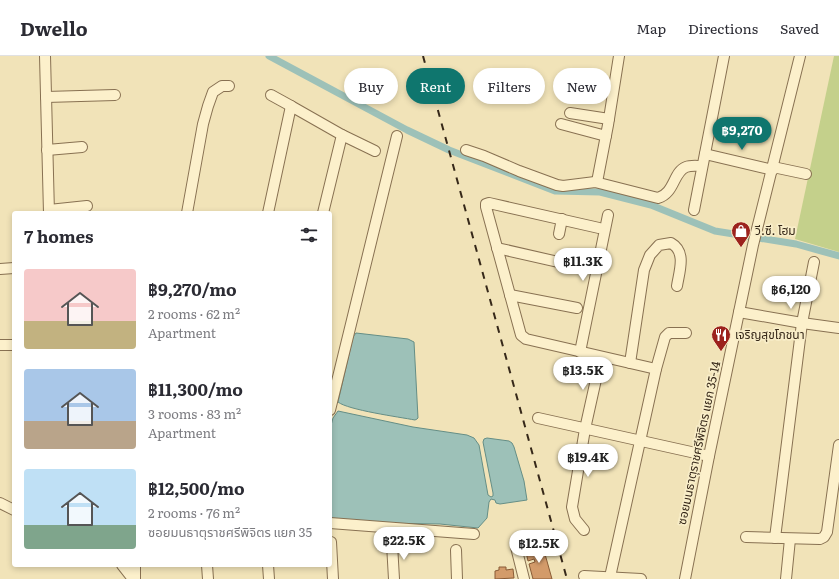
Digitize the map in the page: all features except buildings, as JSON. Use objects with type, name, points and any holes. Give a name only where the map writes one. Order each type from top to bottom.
[{"type":"street","points":[[45,56],[49,211],[87,206]]},
{"type":"street","points":[[597,182],[619,56]]},
{"type":"street","points":[[694,210],[724,56]]},
{"type":"street","name":"ซอยมนธาตุราชศรีพิจิตร แยก 35-14","points":[[685,579],[753,245],[800,56]]},
{"type":"street","points":[[187,211],[203,124],[208,106],[213,92],[218,88],[229,86]]},
{"type":"street","points":[[46,97],[115,95]]},
{"type":"street","points":[[271,95],[342,135],[375,151]]},
{"type":"street","points":[[268,211],[291,106]]},
{"type":"street","points":[[570,113],[609,119]]},
{"type":"street","points":[[561,124],[606,136]]},
{"type":"street","points":[[323,211],[342,135]]},
{"type":"street","points":[[332,402],[397,136]]},
{"type":"street","points":[[47,150],[82,147]]},
{"type":"street","points":[[466,150],[557,185],[597,182],[658,198],[666,194],[684,168],[702,166]]},
{"type":"street","points":[[705,154],[806,174]]},
{"type":"street","points":[[599,228],[489,203],[486,204],[510,295],[522,335],[526,339],[656,369]]},
{"type":"street","points":[[580,352],[608,215]]},
{"type":"street","points":[[559,234],[562,220]]},
{"type":"street","points":[[630,363],[644,270],[650,255],[659,245],[671,243],[680,251],[681,260],[677,286]]},
{"type":"street","points":[[497,248],[580,266]]},
{"type":"street","points":[[775,538],[802,323],[814,262]]},
{"type":"street","points":[[0,269],[12,268]]},
{"type":"street","points":[[510,295],[576,308]]},
{"type":"street","points":[[739,312],[839,328]]},
{"type":"street","points":[[610,577],[656,369],[667,334],[686,333]]},
{"type":"street","points":[[0,345],[12,345]]},
{"type":"street","points":[[584,530],[572,514],[572,507],[585,429],[601,357]]},
{"type":"street","points":[[538,418],[709,456]]},
{"type":"street","points":[[746,537],[790,539],[820,539],[824,537],[827,532],[839,445]]},
{"type":"street","points":[[0,503],[12,509]]},
{"type":"street","points":[[332,523],[474,534]]},
{"type":"street","points":[[786,579],[790,539]]},
{"type":"street","points":[[392,544],[394,579]]},
{"type":"street","points":[[516,547],[524,579]]},
{"type":"street","points":[[456,550],[457,579]]},
{"type":"street","points":[[332,560],[333,579]]},
{"type":"street","points":[[124,567],[134,579]]},
{"type":"street","points":[[134,579],[135,567]]},
{"type":"street","points":[[207,567],[208,579]]},
{"type":"street","points":[[268,567],[269,579]]},
{"type":"street","points":[[584,576],[641,579]]},
{"type":"green space","points":[[834,56],[839,56],[839,252],[795,239]]},
{"type":"water","points":[[356,333],[408,339],[414,342],[417,419],[415,420],[352,408],[338,402],[353,337]]},
{"type":"water","points":[[338,411],[413,427],[467,435],[474,438],[479,445],[488,495],[491,497],[493,496],[493,493],[483,442],[484,439],[487,438],[509,441],[514,447],[524,481],[527,500],[500,504],[491,499],[489,502],[487,518],[478,528],[440,524],[372,523],[332,519],[333,418]]},
{"type":"waterway","points":[[269,56],[407,130],[449,150],[555,191],[600,192],[651,205],[715,231],[796,244],[839,256]]},
{"type":"railway","points":[[423,56],[567,579]]},
{"type":"place","name":"วี.ซี. โฮม","points":[[741,248]]},
{"type":"place","name":"เจริญสุขโภชนา","points":[[721,352]]}]
